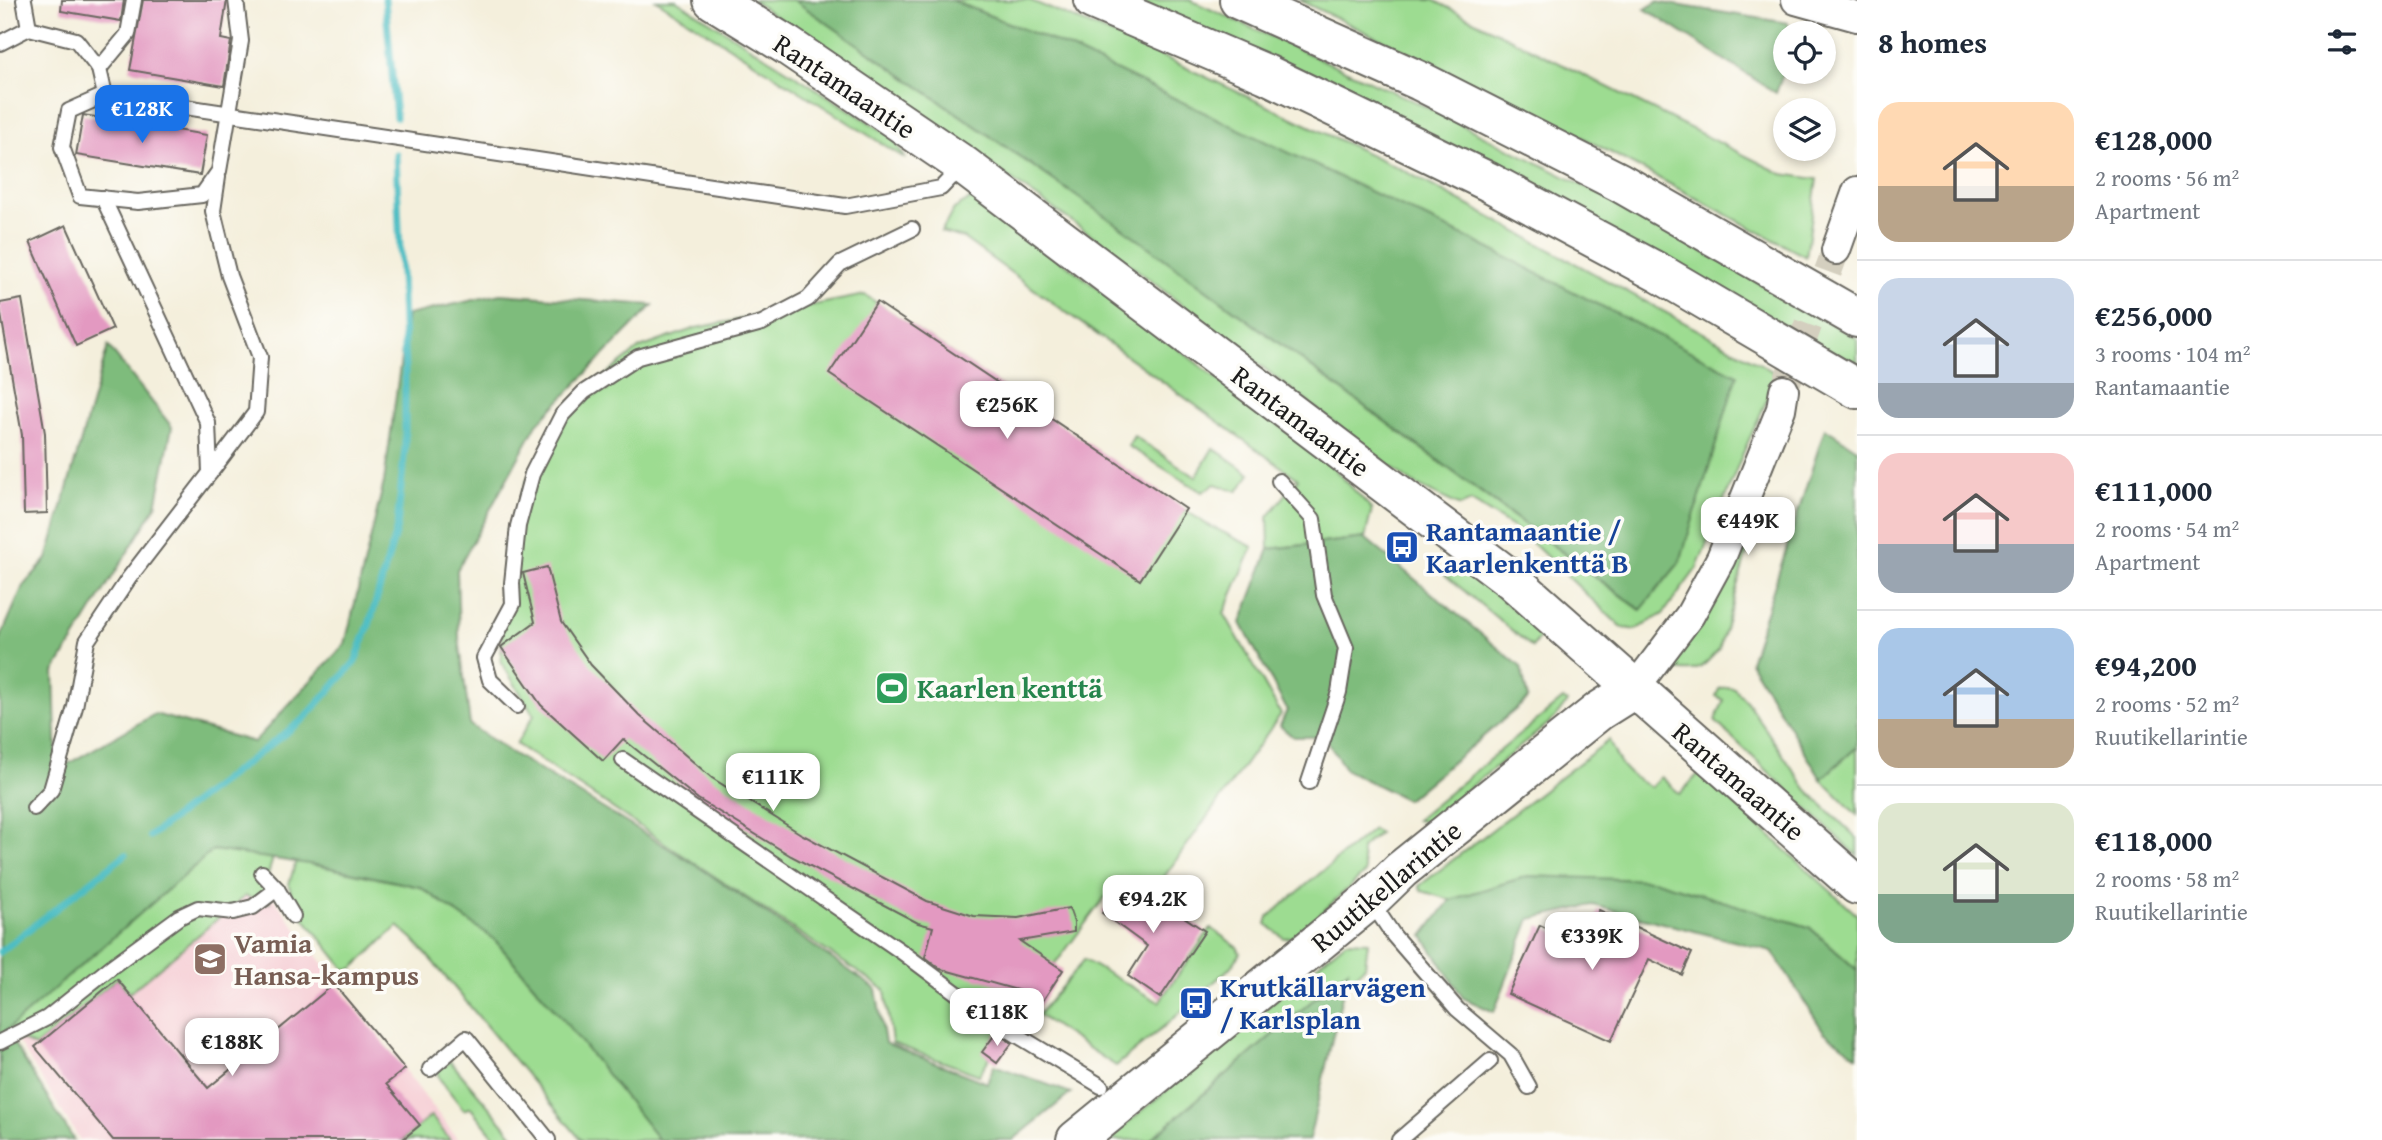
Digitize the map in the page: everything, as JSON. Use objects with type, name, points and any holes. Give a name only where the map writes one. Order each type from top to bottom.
[{"type":"main road","name":"Rantamaantie","points":[[713,0],[788,46],[963,165],[1511,580],[1857,886]]},
{"type":"main road","points":[[1093,0],[1266,74],[1489,182],[1661,274],[1857,389]]},
{"type":"main road","points":[[1239,0],[1420,81],[1619,182],[1857,318]]},
{"type":"main road","name":"Ruutikellarintie","points":[[1076,1140],[1370,900],[1401,870],[1588,720],[1634,689]]},
{"type":"street","points":[[1796,0],[1857,16]]},
{"type":"street","points":[[1836,250],[1857,191]]},
{"type":"street","points":[[1634,689],[1690,615],[1721,558],[1781,409],[1784,390]]},
{"type":"lane","points":[[24,0],[29,28]]},
{"type":"lane","points":[[99,69],[128,34],[134,0]]},
{"type":"lane","points":[[34,808],[51,790],[75,706],[87,641],[129,578],[256,412],[260,356],[229,276],[213,211],[241,41],[236,0]]},
{"type":"lane","points":[[0,43],[29,28],[76,40],[99,69],[105,95]]},
{"type":"lane","points":[[219,171],[202,195],[138,202],[80,196],[62,147],[69,111],[105,95],[845,206],[941,188],[963,165]]},
{"type":"lane","points":[[103,198],[208,423],[210,473]]},
{"type":"lane","points":[[517,706],[490,680],[484,657],[513,604],[518,526],[532,474],[562,415],[584,392],[638,357],[762,323],[808,299],[840,264],[912,229]]},
{"type":"lane","points":[[1279,481],[1312,519],[1324,595],[1346,648],[1339,692],[1309,782]]},
{"type":"lane","points":[[623,760],[902,952],[995,1021],[1101,1087]]},
{"type":"lane","points":[[262,873],[277,889],[293,916]]},
{"type":"lane","points":[[0,1042],[47,1018],[179,917],[198,908],[233,912],[253,907],[277,889]]},
{"type":"lane","points":[[1370,900],[1394,936],[1457,1009],[1511,1055],[1529,1087]]},
{"type":"lane","points":[[430,1069],[466,1038],[548,1140]]},
{"type":"lane","points":[[1399,1140],[1490,1061]]},
{"type":"shaded area","name":"Vamia Hansa-kampus","points":[[201,870],[265,887],[458,1140],[80,1140],[13,1034]]},
{"type":"green space","points":[[656,0],[676,0],[891,136],[906,159]]},
{"type":"green space","points":[[752,0],[794,0],[1131,234],[1640,610],[1680,562],[1065,46],[951,0],[1029,0],[1136,44],[1403,170],[1759,363],[1778,375],[1697,568],[1663,614],[1635,630],[1621,627],[1522,533],[1471,501],[1460,506],[1412,483],[1097,239]]},
{"type":"green space","points":[[794,0],[951,0],[1065,46],[1476,242],[1737,375],[1680,562],[1641,610],[1131,234]]},
{"type":"green space","points":[[1136,0],[1190,0],[1418,103],[1610,199],[1857,338],[1857,368]]},
{"type":"green space","points":[[1299,0],[1433,0],[1782,174],[1817,179],[1806,257],[1561,126]]},
{"type":"green space","points":[[1657,2],[1776,21],[1773,21],[1773,84],[1779,84],[1776,93],[1645,9]]},
{"type":"green space","points":[[976,196],[1329,463],[1372,509],[1365,538],[1269,549],[1268,517],[1298,479],[963,238],[941,232],[954,209]]},
{"type":"green space","points":[[500,294],[653,305],[537,424],[457,570],[459,638],[470,725],[696,865],[876,989],[885,1043],[987,1083],[994,1065],[1071,1093],[1013,1140],[659,1140],[557,1012],[494,939],[420,887],[322,866],[213,850],[6,1031],[74,1140],[0,1140],[0,639],[23,586],[47,559],[108,346],[172,427],[156,506],[54,672],[57,770],[155,714],[254,742],[345,644],[384,482],[407,315]]},
{"type":"green space","name":"Kaarlen kenttä","points":[[865,295],[1206,524],[1253,547],[1224,613],[1281,714],[1136,916],[1105,897],[1007,1029],[979,1075],[892,1043],[885,990],[516,744],[534,715],[501,662],[504,574],[526,482],[571,402],[640,348],[696,328]]},
{"type":"green space","points":[[1825,428],[1857,449],[1857,747],[1821,779],[1750,662]]},
{"type":"green space","points":[[1134,436],[1196,477],[1213,448],[1250,474],[1238,491],[1215,484],[1202,492],[1128,446]]},
{"type":"green space","points":[[1769,476],[1719,649],[1698,669],[1687,671],[1670,668],[1674,655]]},
{"type":"green space","points":[[1365,538],[1521,667],[1528,699],[1407,800],[1346,770],[1324,737],[1293,737],[1280,726],[1287,710],[1241,623],[1269,549]]},
{"type":"green space","points":[[1452,567],[1470,573],[1543,634],[1532,647],[1445,575]]},
{"type":"green space","points":[[1734,688],[1747,702],[1807,790],[1857,838],[1857,856],[1715,721],[1724,700],[1716,696],[1719,689]]},
{"type":"green space","points":[[1563,699],[1567,702],[1555,718],[1428,822],[1416,820]]},
{"type":"green space","points":[[1609,740],[1624,768],[1651,787],[1661,777],[1680,794],[1700,772],[1857,915],[1857,970],[1809,927],[1528,876],[1450,900],[1422,891],[1419,886]]},
{"type":"green space","points":[[1857,747],[1857,815],[1821,779]]},
{"type":"green space","points":[[1373,829],[1379,833],[1361,849],[1365,873],[1295,937],[1284,938],[1266,924],[1268,917]]},
{"type":"green space","points":[[213,850],[273,858],[266,881],[270,903],[245,896],[129,993],[117,979],[35,1047],[5,1031]]},
{"type":"green space","points":[[296,861],[420,887],[494,939],[557,1012],[659,1140],[581,1140],[444,975],[398,926],[352,969],[345,969],[293,904],[289,884]]},
{"type":"green space","points":[[1528,876],[1653,880],[1809,927],[1857,970],[1857,1056],[1824,1032],[1772,951],[1593,905],[1530,919],[1494,1012],[1463,998],[1423,936],[1450,900]]},
{"type":"green space","points":[[1211,928],[1237,947],[1240,953],[1233,965],[1116,1066],[1038,1015],[1084,960],[1159,1002]]},
{"type":"green space","points":[[1346,941],[1368,942],[1365,966],[1343,989],[1347,971],[1150,1140],[1107,1140]]},
{"type":"green space","points":[[1348,970],[1309,1140],[1150,1140]]},
{"type":"green space","points":[[450,1061],[517,1140],[497,1140],[470,1107],[464,1110],[439,1078],[437,1071]]},
{"type":"green space","points":[[431,1116],[450,1140],[402,1140]]},
{"type":"building","points":[[62,0],[124,0],[121,21],[61,11]]},
{"type":"building","points":[[143,0],[227,0],[221,39],[231,41],[224,86],[130,70]]},
{"type":"building","points":[[83,115],[207,135],[200,175],[76,155]]},
{"type":"building","points":[[66,225],[113,329],[76,346],[30,242]]},
{"type":"building","points":[[22,299],[45,433],[47,513],[24,514],[22,435],[0,309],[0,303]]},
{"type":"building","points":[[877,302],[1186,509],[1140,580],[829,374]]},
{"type":"building","points":[[547,567],[561,622],[591,665],[640,716],[712,778],[801,834],[927,901],[974,916],[1018,918],[1069,908],[1074,932],[1020,941],[1063,970],[1025,1028],[1005,1015],[1021,991],[941,969],[925,957],[933,927],[918,923],[791,856],[698,799],[623,739],[603,761],[541,705],[501,647],[535,622],[523,573]]},
{"type":"building","points":[[1124,877],[1205,931],[1160,998],[1128,976],[1147,946],[1102,913]]},
{"type":"building","points":[[1599,910],[1692,953],[1682,975],[1649,959],[1611,1041],[1508,994],[1540,925],[1582,945]]},
{"type":"building","points":[[117,979],[208,1088],[334,984],[405,1069],[386,1084],[420,1125],[402,1140],[113,1140],[35,1047]]},
{"type":"building","points":[[996,1033],[1012,1043],[997,1063],[982,1052]]},
{"type":"waterway","points":[[385,0],[396,117]]},
{"type":"waterway","points":[[150,836],[304,719],[355,662],[370,622],[397,527],[405,447],[405,370],[396,154]]},
{"type":"waterway","points":[[0,952],[125,855]]},
{"type":"tunnel","points":[[1784,390],[1836,250]]},
{"type":"place","name":"Rantamaantie / Kaarlenkenttä B","points":[[1402,547]]},
{"type":"place","name":"Kaarlen kenttä","points":[[892,688]]},
{"type":"place","name":"Vamia Hansa-kampus","points":[[210,959]]},
{"type":"place","name":"Krutkällarvägen / Karlsplan","points":[[1196,1003]]}]
